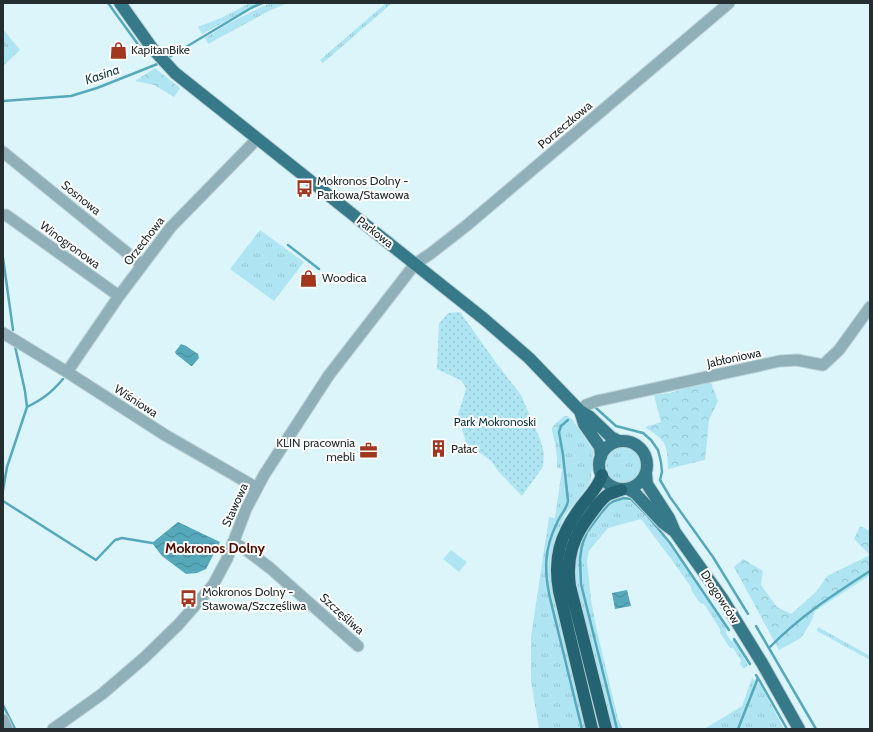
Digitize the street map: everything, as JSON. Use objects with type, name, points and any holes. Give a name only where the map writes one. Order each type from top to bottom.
[{"type":"highway","points":[[592,729],[559,591],[556,568],[558,549],[567,527],[598,486],[602,475]]},
{"type":"highway","points":[[606,729],[570,586],[569,565],[573,544],[578,531],[584,522],[608,495],[624,490]]},
{"type":"main road","name":"Parkowa","points":[[120,3],[160,58],[188,84],[258,138],[484,319],[529,358],[580,411],[590,418],[611,438],[619,441]]},
{"type":"main road","name":"Parkowa","points":[[580,411],[584,424],[600,447],[601,457]]},
{"type":"main road","points":[[619,441],[631,442],[639,446],[646,458],[647,471],[643,480],[636,487],[624,490],[612,487],[606,482],[600,467],[601,457],[607,447],[619,441]]},
{"type":"main road","name":"Drogowców","points":[[646,474],[647,484],[669,518],[675,532],[722,598],[762,663],[799,729]]},
{"type":"main road","name":"Drogowców","points":[[624,490],[635,493],[664,523],[675,532]]},
{"type":"street","name":"Porzeczkowa","points":[[415,264],[466,226],[730,3]]},
{"type":"street","name":"Orzechowa","points":[[68,372],[119,296],[175,222],[258,138]]},
{"type":"street","name":"Sosnowa","points":[[3,152],[142,265]]},
{"type":"street","name":"Winogronowa","points":[[6,215],[119,296]]},
{"type":"street","name":"Stawowa","points":[[52,729],[114,684],[158,645],[179,624],[213,585],[224,566],[246,509],[257,488],[326,380],[365,327],[415,264]]},
{"type":"street","name":"Jabłoniowa","points":[[580,411],[586,405],[596,401],[780,361],[797,360],[823,366],[839,350],[870,307]]},
{"type":"street","name":"Wiśniowa","points":[[3,333],[68,372],[165,435],[257,488]]},
{"type":"street","name":"Szczęśliwa","points":[[233,542],[270,568],[358,646]]},
{"type":"street","points":[[3,720],[7,729]]},
{"type":"green space","points":[[250,3],[259,3],[202,34],[198,27],[221,18]]},
{"type":"green space","points":[[270,3],[288,3],[269,11],[208,44],[205,38],[229,23]]},
{"type":"green space","points":[[386,3],[392,3],[323,63],[320,60]]},
{"type":"green space","points":[[3,29],[20,50],[3,66]]},
{"type":"green space","points":[[155,68],[180,88],[174,97],[154,85],[135,81]]},
{"type":"green space","points":[[260,230],[304,262],[274,301],[230,269]]},
{"type":"green space","name":"Park Mokronoski","points":[[460,312],[521,395],[540,439],[544,453],[543,467],[522,496],[498,471],[492,462],[482,454],[468,450],[458,414],[466,389],[462,381],[437,369],[439,323],[448,313]]},
{"type":"green space","points":[[710,380],[718,401],[709,420],[705,460],[668,469],[666,448],[662,440],[645,427],[661,422],[654,395],[670,393]]},
{"type":"green space","points":[[564,416],[572,419],[593,450],[591,480],[565,515],[555,539],[550,561],[551,582],[587,729],[539,729],[531,681],[531,637],[549,517],[555,518],[562,469],[557,468],[557,456],[552,427]]},
{"type":"green space","points":[[624,447],[637,452],[642,465],[637,478],[624,483],[611,478],[606,465],[611,452]]},
{"type":"green space","points":[[626,499],[641,510],[663,536],[691,574],[726,627],[726,633],[731,641],[734,640],[748,665],[744,669],[740,664],[741,660],[733,648],[730,648],[720,633],[720,629],[704,604],[700,603],[691,590],[691,587],[641,519],[608,528],[589,551],[587,560],[591,600],[597,631],[618,719],[623,729],[610,729],[576,588],[574,569],[579,542],[602,507],[605,509],[614,502]]},
{"type":"green space","points":[[860,526],[870,531],[870,555],[854,539]]},
{"type":"green space","points":[[451,550],[467,562],[459,572],[443,559]]},
{"type":"green space","points":[[870,555],[870,575],[815,611],[811,622],[801,638],[779,650],[734,567],[743,559],[763,571],[761,585],[777,607],[791,614],[816,592],[827,576]]},
{"type":"green space","points":[[818,627],[870,656],[870,660],[817,631]]},
{"type":"green space","points":[[752,678],[760,684],[784,729],[704,729],[742,706]]},
{"type":"water","points":[[181,344],[198,354],[199,358],[192,366],[175,352]]},
{"type":"water","points":[[178,522],[220,542],[206,569],[197,573],[186,574],[162,556],[152,543]]},
{"type":"water","points":[[627,590],[631,606],[615,609],[612,593]]},
{"type":"waterway","points":[[108,3],[145,54]]},
{"type":"waterway","name":"Kasina","points":[[166,59],[251,8],[262,3]]},
{"type":"waterway","name":"Kasina","points":[[3,101],[71,96],[97,88],[160,63]]},
{"type":"waterway","points":[[288,245],[319,269]]},
{"type":"waterway","points":[[3,258],[13,330]]},
{"type":"waterway","points":[[3,490],[7,467],[27,407],[15,346]]},
{"type":"waterway","points":[[27,407],[46,395],[63,379]]},
{"type":"waterway","points":[[596,408],[616,426],[643,433],[651,440],[658,450],[661,462],[662,472],[660,480],[670,497],[713,557],[748,614]]},
{"type":"waterway","points":[[568,420],[561,426],[559,432],[568,501],[558,520],[547,551],[546,569],[550,598],[582,729]]},
{"type":"waterway","points":[[617,729],[581,584],[580,559],[582,545],[587,532],[609,504],[624,498],[631,499],[647,515],[670,543],[729,630]]},
{"type":"waterway","points":[[3,501],[96,560],[115,540],[122,538],[152,543]]},
{"type":"waterway","points":[[769,648],[805,616],[830,597],[870,571]]},
{"type":"waterway","points":[[756,626],[816,729]]},
{"type":"waterway","points":[[734,639],[750,664]]},
{"type":"waterway","points":[[738,729],[758,678],[756,675]]},
{"type":"waterway","points":[[758,678],[787,729]]},
{"type":"waterway","points":[[3,705],[15,729]]},
{"type":"place","name":"KapitanBike","points":[[118,50]]},
{"type":"place","name":"Mokronos Dolny - Parkowa/Stawowa","points":[[304,188]]},
{"type":"place","name":"Woodica","points":[[309,278]]},
{"type":"place","name":"Pałac","points":[[438,449]]},
{"type":"place","name":"KLIN pracownia mebli","points":[[368,450]]},
{"type":"place","name":"Mokronos Dolny - Stawowa/Szczęśliwa","points":[[189,599]]},
{"type":"district","name":"Mokronos Dolny","points":[[215,548]]}]
